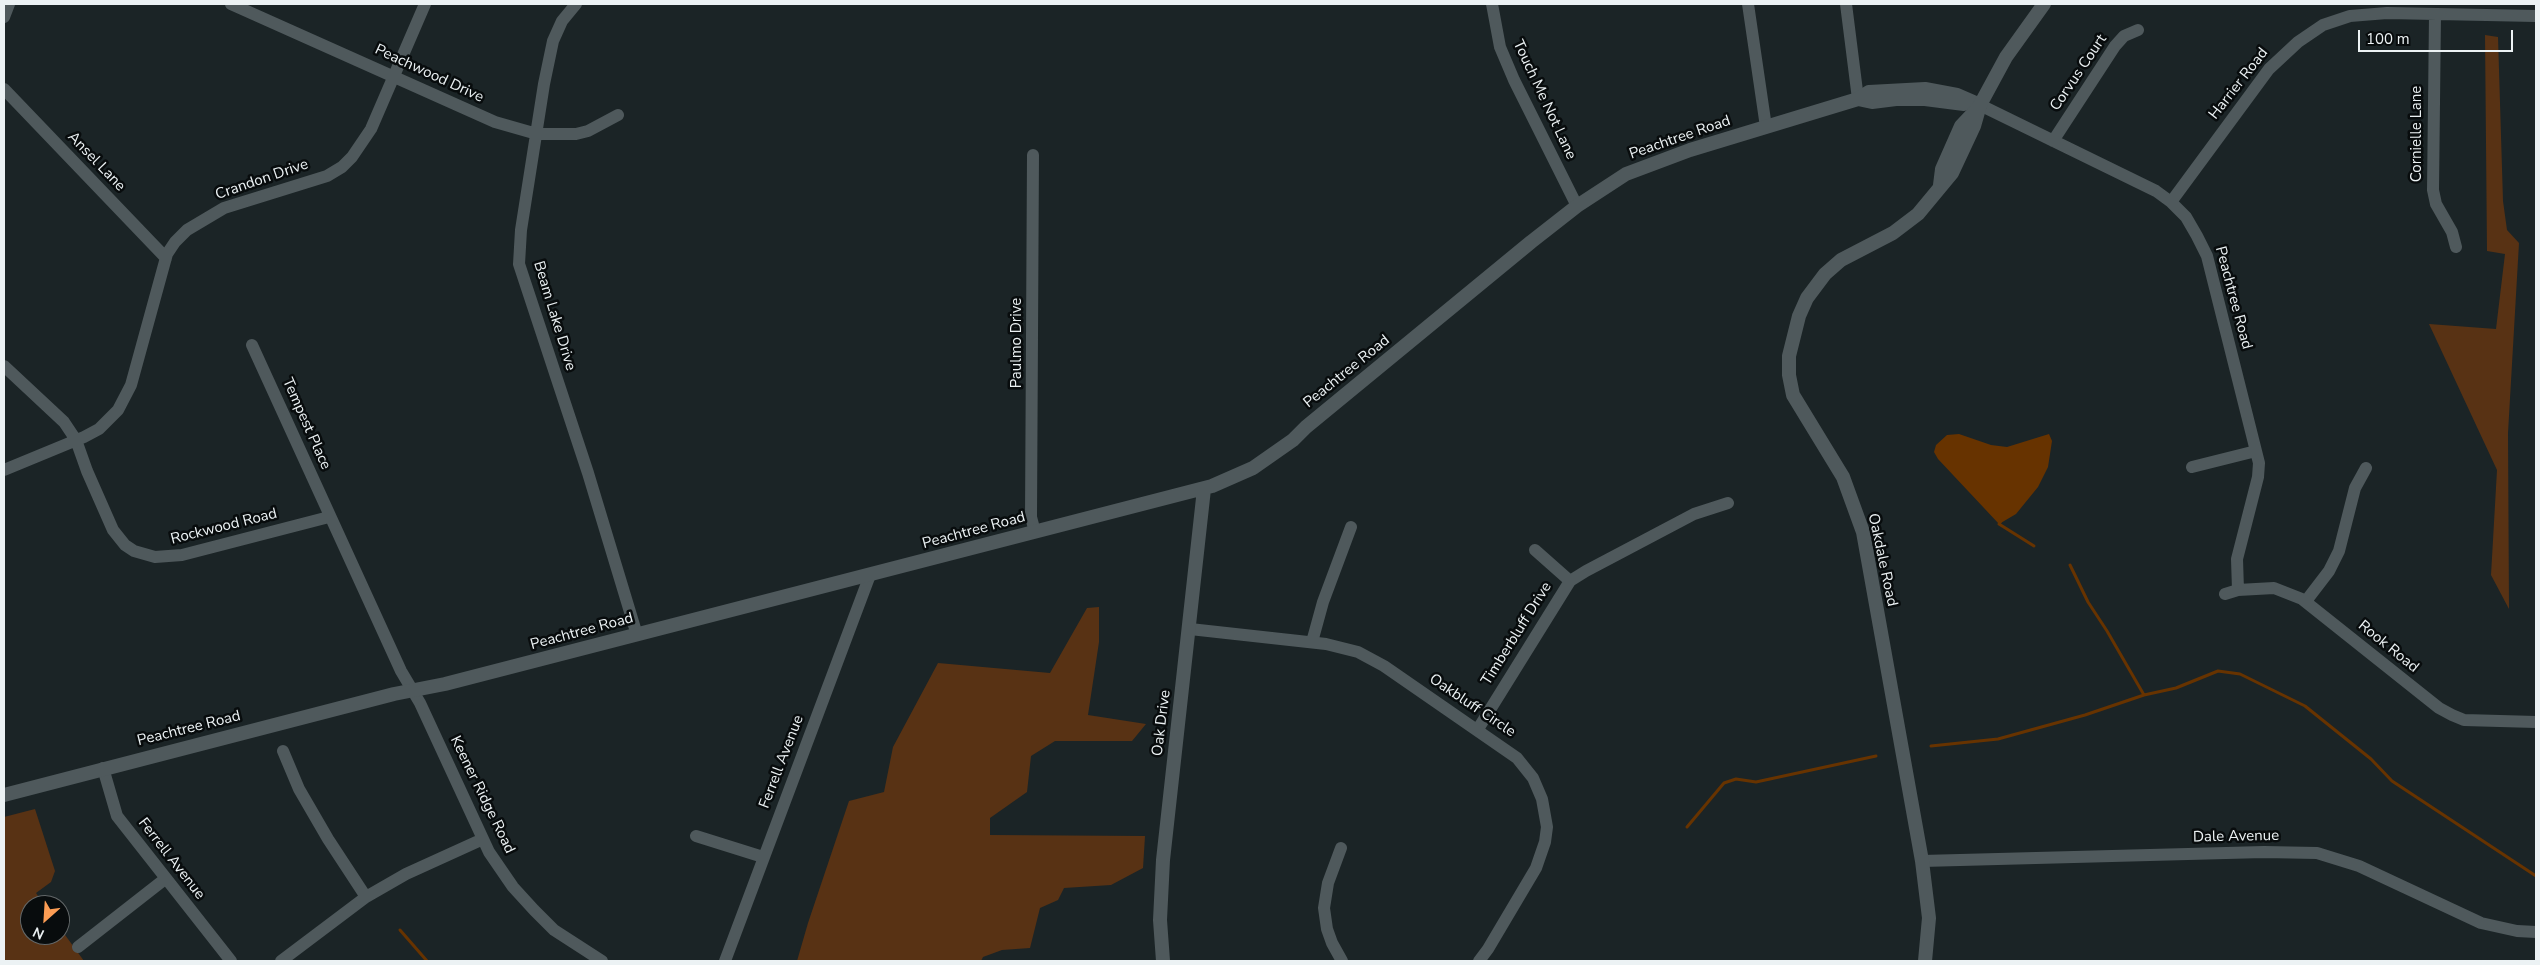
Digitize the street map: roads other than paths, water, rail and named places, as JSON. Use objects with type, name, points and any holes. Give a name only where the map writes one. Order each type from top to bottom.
[{"type":"street","points":[[4,17],[9,4]]},
{"type":"street","name":"Peachwood Drive","points":[[231,4],[394,75],[495,122],[537,134],[576,134],[588,131],[618,115]]},
{"type":"street","name":"Crandon Drive","points":[[4,470],[76,440],[99,429],[109,421],[127,397],[166,258],[175,242],[187,230],[224,208],[318,179],[342,167],[352,157],[371,129],[425,4]]},
{"type":"street","name":"Beam Lake Drive","points":[[576,4],[562,21],[553,41],[520,230],[519,264],[588,473],[637,634]]},
{"type":"street","name":"Touch Me Not Lane","points":[[1492,4],[1500,47],[1514,80],[1577,206]]},
{"type":"street","points":[[1748,4],[1766,127]]},
{"type":"street","points":[[1846,4],[1858,99]]},
{"type":"street","name":"Oakdale Road","points":[[1925,961],[1929,918],[1922,861],[1863,532],[1843,477],[1793,395],[1788,375],[1789,356],[1799,316],[1806,298],[1825,274],[1841,260],[1893,233],[1923,209],[1940,185],[1942,169],[1961,126],[1980,105],[2006,57],[2044,4]]},
{"type":"street","name":"Harrier Road","points":[[2171,202],[2269,69],[2284,54],[2323,25],[2359,9],[2387,13],[2435,15],[2536,16]]},
{"type":"street","name":"Cornielle Lane","points":[[2435,15],[2433,190],[2436,204],[2452,232],[2456,247]]},
{"type":"street","name":"Corvus Court","points":[[2053,141],[2115,46],[2124,36],[2138,30]]},
{"type":"street","name":"Ansel Lane","points":[[4,89],[166,258]]},
{"type":"street","name":"Peachtree Road","points":[[4,792],[413,690],[445,684],[1204,489],[1253,468],[1293,440],[1306,427],[1577,206],[1617,179],[1646,165],[1858,99],[1869,92],[1925,89],[1957,95],[2156,191],[2171,202],[2186,217],[2207,256],[2259,463],[2258,477],[2237,559],[2238,590]]},
{"type":"street","name":"Paulmo Drive","points":[[1033,155],[1031,517],[1036,532]]},
{"type":"street","name":"Tempest Place","points":[[252,345],[330,517]]},
{"type":"street","name":"Rockwood Road","points":[[4,366],[58,414],[76,440],[90,479],[113,530],[125,545],[149,556],[182,555],[330,517]]},
{"type":"street","points":[[2192,467],[2256,451]]},
{"type":"street","points":[[2306,601],[2329,571],[2339,551],[2355,488],[2366,468]]},
{"type":"street","name":"Oak Drive","points":[[1163,961],[1160,920],[1163,860],[1204,489]]},
{"type":"street","name":"Timberbluff Drive","points":[[1478,729],[1570,581],[1694,514],[1728,503]]},
{"type":"street","points":[[330,517],[401,671],[413,690]]},
{"type":"street","points":[[1312,642],[1323,602],[1351,527]]},
{"type":"street","points":[[1535,550],[1570,581]]},
{"type":"street","name":"Ferrell Avenue","points":[[725,961],[870,575]]},
{"type":"street","name":"Rook Road","points":[[2225,594],[2238,590],[2274,588],[2306,601],[2431,702],[2464,720],[2536,722]]},
{"type":"street","name":"Oakbluff Circle","points":[[1190,629],[1312,642],[1343,648],[1371,658],[1478,729],[1517,758],[1534,778],[1542,799],[1546,826],[1543,848],[1536,868],[1479,961]]},
{"type":"street","name":"Keener Ridge Road","points":[[413,690],[483,839],[513,888],[554,930],[602,961]]},
{"type":"street","points":[[283,751],[299,789],[366,897]]},
{"type":"street","name":"Ferrell Avenue","points":[[103,768],[117,816],[231,961]]},
{"type":"street","points":[[696,836],[763,857]]},
{"type":"street","points":[[282,961],[366,897],[406,874],[483,839]]},
{"type":"street","points":[[1341,848],[1328,883],[1324,913],[1332,943],[1342,961]]},
{"type":"street","name":"Dale Avenue","points":[[1922,861],[2264,852],[2317,853],[2359,866],[2481,922],[2504,929],[2536,932]]},
{"type":"street","points":[[78,947],[165,879]]},
{"type":"waterway","points":[[2001,521],[1999,524],[2034,546]]},
{"type":"waterway","points":[[2070,565],[2088,602],[2144,695],[2176,688],[2218,671],[2240,674],[2305,706],[2371,759],[2392,781],[2536,876]]},
{"type":"waterway","points":[[1931,746],[1998,739],[2085,715],[2144,695]]},
{"type":"waterway","points":[[1687,827],[1724,783],[1736,779],[1756,782],[1876,756]]},
{"type":"waterway","points":[[400,930],[427,961]]}]
